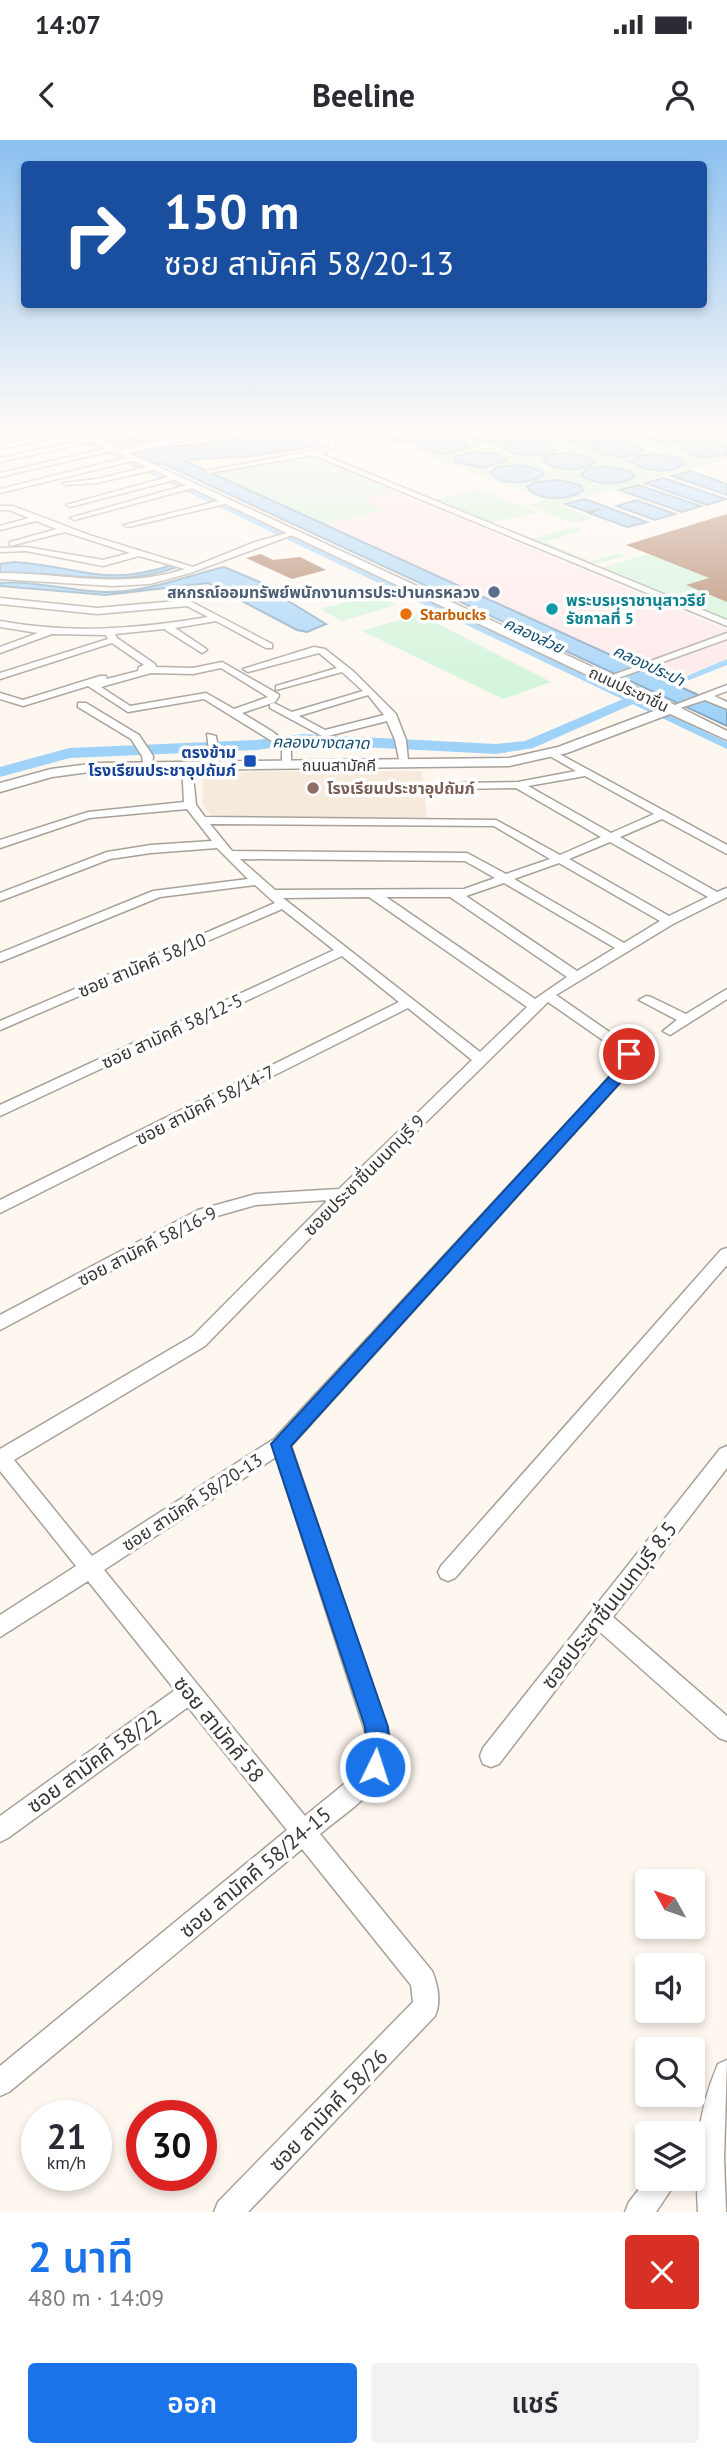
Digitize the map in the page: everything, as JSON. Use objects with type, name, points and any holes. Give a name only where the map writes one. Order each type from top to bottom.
[{"type":"main road","name":"ถนนประชาชื่น","points":[[275,527],[611,678],[667,711],[727,736]]},
{"type":"main road","name":"ถนนสามัคคี","points":[[0,788],[68,770],[146,754],[187,765],[214,749],[286,765],[495,763],[552,753],[667,711]]},
{"type":"street","points":[[59,527],[192,569]]},
{"type":"street","points":[[492,527],[727,623]]},
{"type":"street","points":[[0,549],[65,529]]},
{"type":"street","points":[[0,576],[33,576],[84,584],[117,585],[157,580],[291,534]]},
{"type":"street","points":[[13,544],[26,549]]},
{"type":"street","points":[[0,549],[26,549],[103,562],[140,553]]},
{"type":"street","points":[[0,601],[97,611],[188,603],[269,646]]},
{"type":"street","points":[[0,677],[111,636],[219,618]]},
{"type":"street","points":[[0,624],[111,636],[152,666],[79,683],[23,703],[0,696]]},
{"type":"street","points":[[167,627],[202,650]]},
{"type":"street","points":[[0,650],[43,637],[50,631]]},
{"type":"street","points":[[611,678],[727,636]]},
{"type":"street","points":[[248,669],[318,650],[344,669],[392,716],[402,741],[404,759]]},
{"type":"street","points":[[232,713],[271,700],[274,696],[222,664],[193,671],[151,670],[93,685],[128,709],[204,695],[232,713],[276,738],[287,749],[286,765]]},
{"type":"street","points":[[279,688],[344,669]]},
{"type":"street","points":[[667,711],[727,688]]},
{"type":"street","points":[[289,716],[369,692]]},
{"type":"street","points":[[704,696],[727,706]]},
{"type":"street","points":[[82,705],[146,754]]},
{"type":"street","points":[[274,706],[324,734],[392,716]]},
{"type":"street","points":[[552,753],[727,850]]},
{"type":"street","points":[[187,765],[190,805],[229,855],[283,904],[482,1060]]},
{"type":"street","points":[[459,786],[518,785],[587,772]]},
{"type":"street","points":[[518,785],[611,838],[722,894]]},
{"type":"street","points":[[0,844],[64,821],[104,812],[190,805]]},
{"type":"street","points":[[272,894],[454,894],[508,880],[662,815]]},
{"type":"street","points":[[200,820],[496,823],[669,921]]},
{"type":"street","points":[[0,897],[107,856],[151,849],[219,844]]},
{"type":"street","points":[[229,855],[467,857],[625,948]]},
{"type":"street","points":[[0,958],[157,894],[257,881]]},
{"type":"street","points":[[373,894],[541,1000]]},
{"type":"street","points":[[454,894],[575,976]]},
{"type":"street","name":"ซอยประชาชื่นนนทบุรี 9","points":[[0,1458],[199,1341],[343,1194],[541,1000],[575,976],[669,921],[722,894]]},
{"type":"street","name":"ซอย สามัคคี 58/10","points":[[3,1020],[283,904]]},
{"type":"street","name":"ซอย สามัคคี 58/12-5","points":[[0,1111],[343,951]]},
{"type":"street","points":[[670,1031],[727,993]]},
{"type":"street","name":"ซอย สามัคคี 58/20-13","points":[[0,1626],[281,1444],[629,1063],[626,1050],[541,1000]]},
{"type":"street","points":[[646,1000],[687,1020]]},
{"type":"street","name":"ซอย สามัคคี 58/14-7","points":[[0,1207],[410,1002]]},
{"type":"street","name":"ซอย สามัคคี 58/16-9","points":[[0,1323],[204,1214],[228,1205],[274,1195],[343,1194]]},
{"type":"street","points":[[448,1572],[727,1254]]},
{"type":"street","name":"ซอย สามัคคี 58/24-15","points":[[0,2083],[369,1779],[375,1767],[379,1746],[377,1727],[281,1444]]},
{"type":"street","name":"ซอยประชาชื่นนนทบุรี 8.5","points":[[491,1756],[727,1454]]},
{"type":"street","name":"ซอย สามัคคี 58","points":[[0,1458],[423,1980],[426,2007]]},
{"type":"street","points":[[599,1618],[727,1730]]},
{"type":"street","name":"ซอย สามัคคี 58/22","points":[[0,1830],[189,1693]]},
{"type":"street","name":"ซอย สามัคคี 58/26","points":[[228,2212],[426,2007]]},
{"type":"street","points":[[712,2212],[709,2149],[721,2086],[727,2073]]},
{"type":"street","points":[[639,2212],[655,2191]]},
{"type":"shaded area","points":[[328,527],[478,527],[727,630],[727,659],[669,682]]},
{"type":"shaded area","name":"โรงเรียนประชาอุปถัมภ์","points":[[422,771],[427,817],[213,818],[203,805],[203,772]]},
{"type":"green space","points":[[575,527],[583,530],[545,542],[591,561],[621,553],[625,556],[593,565],[530,539]]},
{"type":"green space","points":[[647,554],[712,579],[687,585],[727,602],[727,621],[601,568]]},
{"type":"green space","points":[[374,594],[397,605],[342,621],[320,609]]},
{"type":"green space","points":[[419,614],[551,682],[503,699],[362,631]]},
{"type":"water","points":[[299,527],[329,527],[727,708],[727,726]]},
{"type":"water","points":[[14,562],[109,575],[148,572],[172,565],[177,567],[154,574],[110,578],[0,573],[0,564]]},
{"type":"water","points":[[224,567],[274,588],[277,594],[326,624],[307,632],[297,630],[208,583],[106,595],[0,586],[0,583],[14,583],[94,591],[123,591]]},
{"type":"building","points":[[686,527],[727,527],[727,602],[686,585],[709,578],[626,545]]},
{"type":"building","points":[[261,554],[273,560],[300,557],[326,570],[292,579],[246,558]]},
{"type":"waterway","name":"คลองส่วย","points":[[264,527],[727,746]]},
{"type":"waterway","name":"คลองบางตลาด","points":[[679,681],[727,662]]},
{"type":"waterway","name":"คลองบางตลาด","points":[[0,772],[69,753],[256,745],[303,739],[496,749],[528,745],[635,698]]},
{"type":"place","name":"สหกรณ์ออมทรัพย์พนักงานการประปานครหลวง","points":[[494,592]]},
{"type":"place","name":"พระบรมราชานุสาวรีย์ รัชกาลที่ 5","points":[[552,609]]},
{"type":"place","name":"Starbucks","points":[[406,614]]},
{"type":"place","name":"ตรงข้าม โรงเรียนประชาอุปถัมภ์","points":[[250,761]]},
{"type":"place","name":"โรงเรียนประชาอุปถัมภ์","points":[[313,788]]},
{"type":"route","points":[[375,1767],[379,1746],[377,1727],[281,1444],[625,1069],[629,1063],[629,1054]]},
{"type":"water label","name":"คลองประปา","points":[[649,665]]}]
